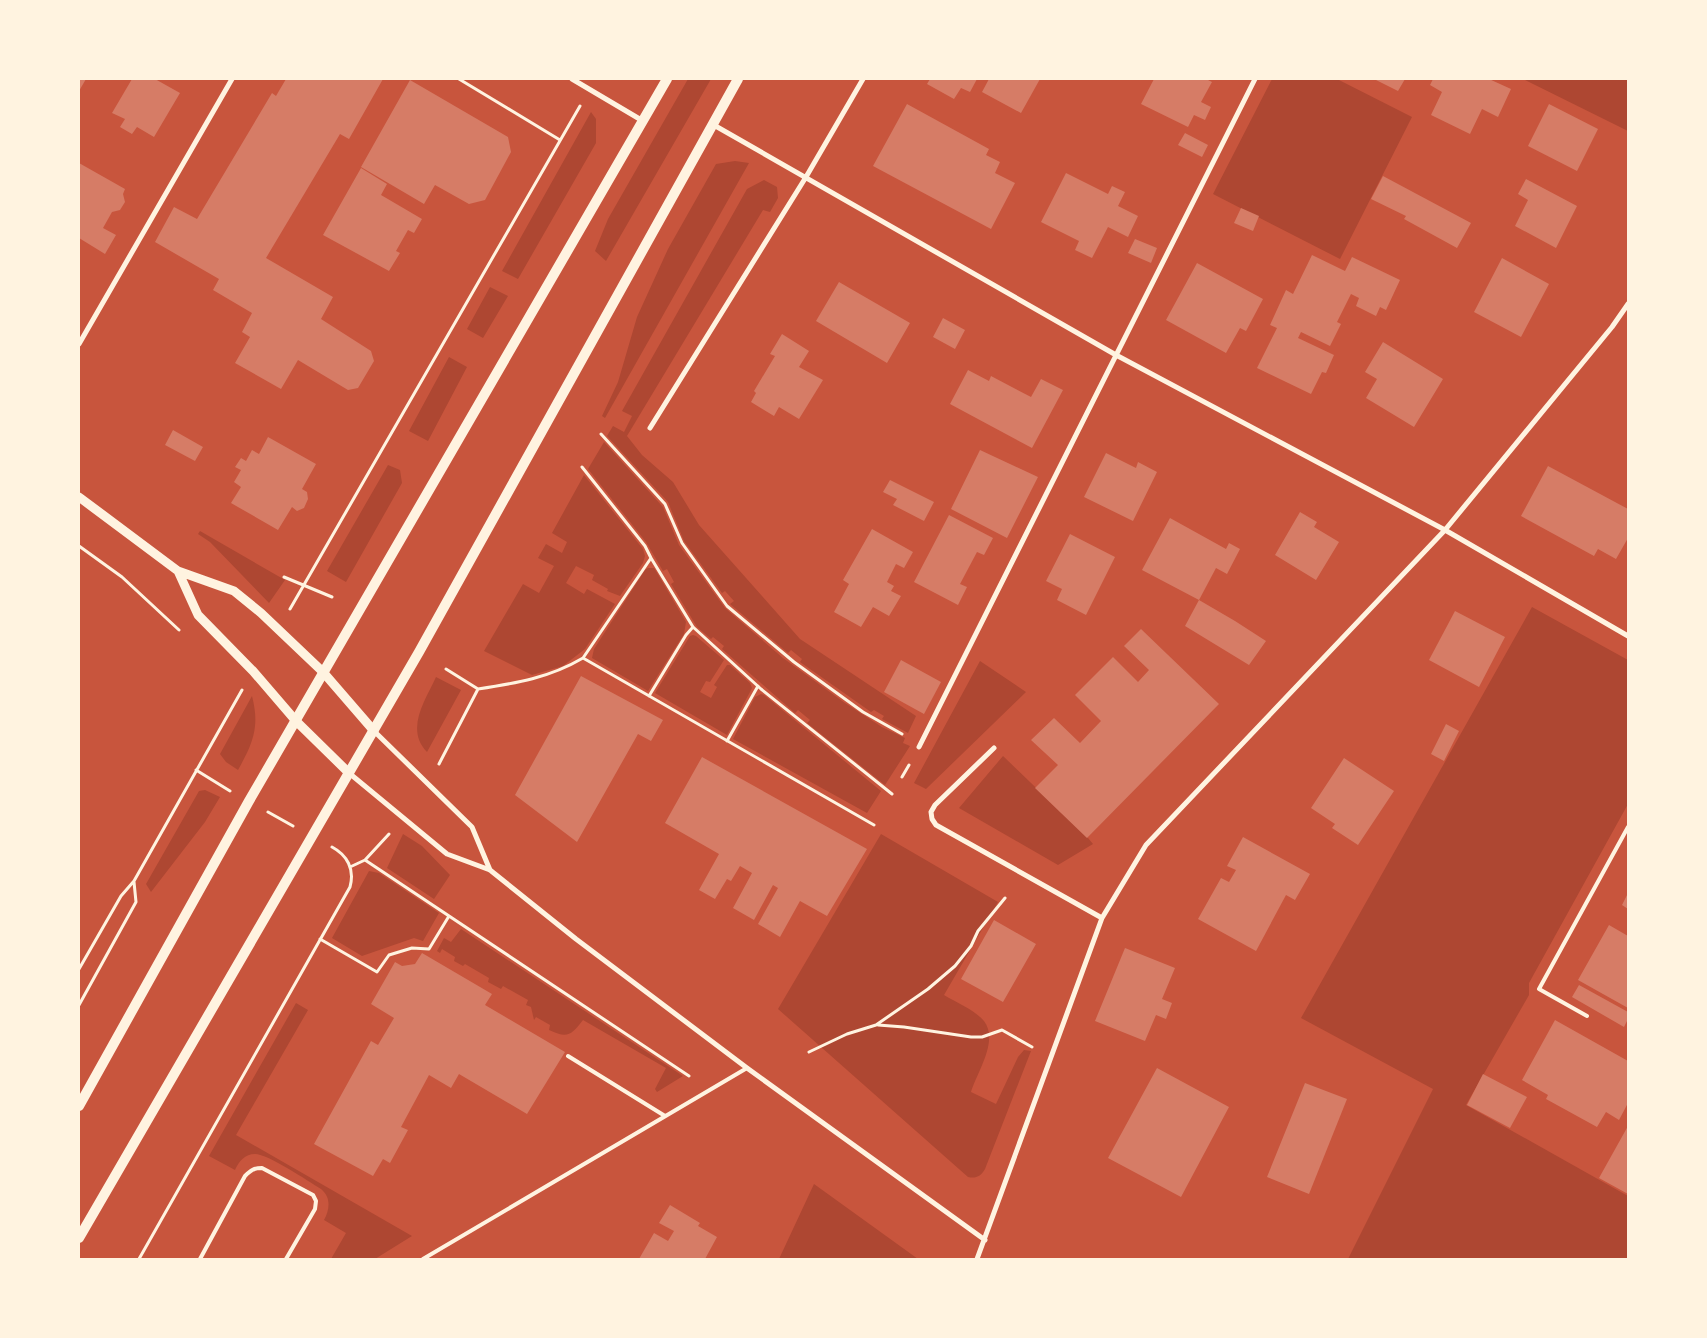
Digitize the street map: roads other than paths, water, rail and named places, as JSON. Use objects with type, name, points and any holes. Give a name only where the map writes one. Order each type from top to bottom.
[{"type":"main road","points":[[79,1106],[249,801],[667,79]]},
{"type":"main road","points":[[79,1238],[419,652],[738,79]]},
{"type":"street","points":[[79,344],[232,79]]},
{"type":"street","points":[[572,79],[643,121]]},
{"type":"street","points":[[650,428],[806,177],[864,79]]},
{"type":"street","points":[[919,747],[1255,79]]},
{"type":"street","points":[[712,124],[1116,354],[1445,530],[1628,636]]},
{"type":"street","points":[[978,1259],[1102,918],[1146,845],[1445,530],[1612,327],[1628,304]]},
{"type":"street","points":[[79,497],[178,571],[234,591],[279,628],[324,672],[374,730],[472,827],[490,870]]},
{"type":"street","points":[[178,571],[198,615],[253,671],[296,721],[349,773],[447,854],[490,870],[576,939],[746,1068],[985,1240]]},
{"type":"street","points":[[994,748],[935,805],[931,812],[932,819],[936,825],[1102,918]]},
{"type":"lane","points":[[1587,1016],[1539,989],[1628,827]]},
{"type":"lane","points":[[568,1056],[665,1116]]},
{"type":"lane","points":[[423,1259],[746,1068]]},
{"type":"lane","points":[[200,1259],[245,1176],[251,1169],[262,1168],[313,1195],[316,1201],[315,1209],[286,1259]]}]
